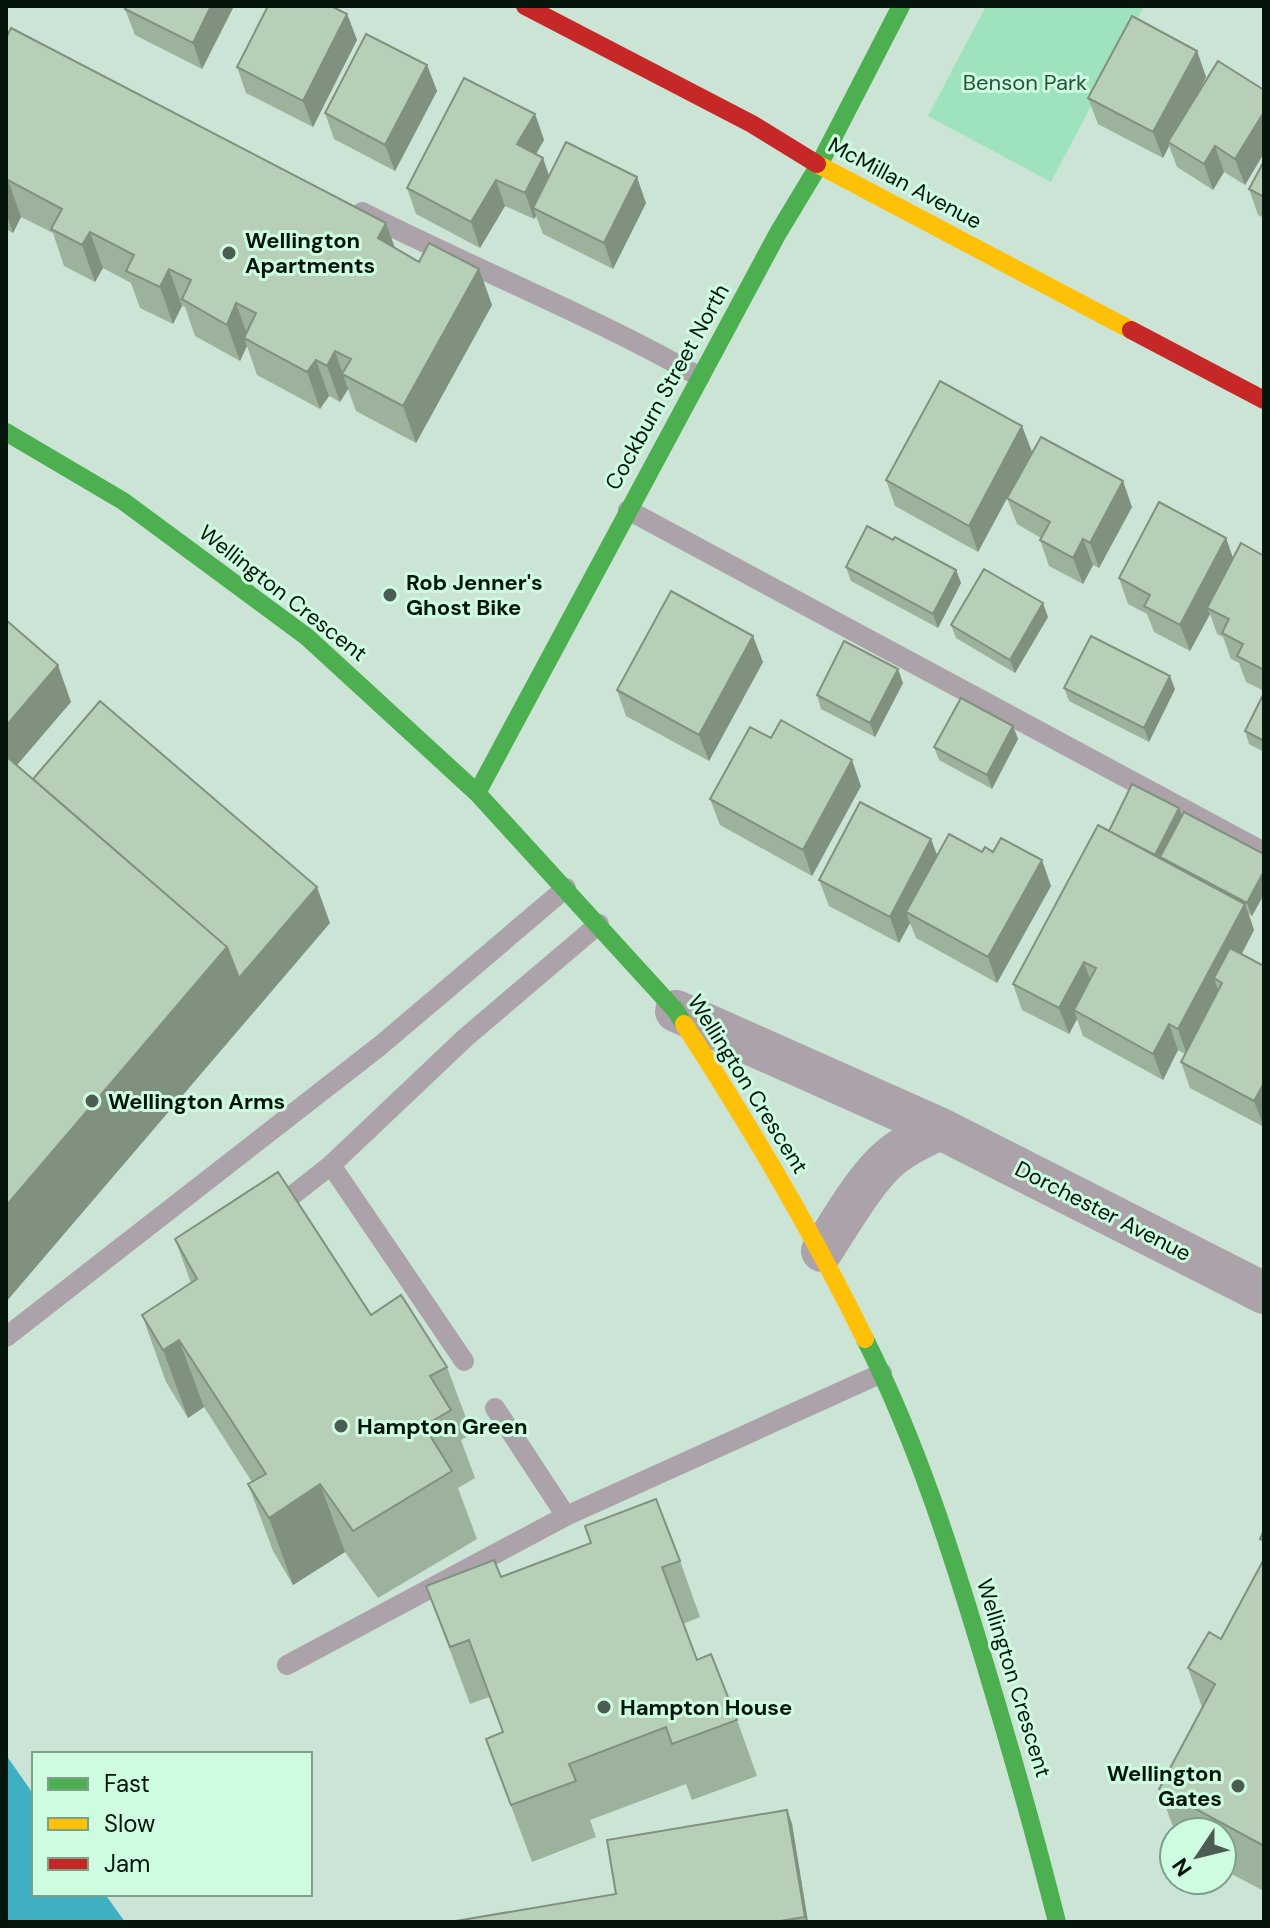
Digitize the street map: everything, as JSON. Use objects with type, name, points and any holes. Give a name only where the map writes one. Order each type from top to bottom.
[{"type":"street","name":"McMillan Avenue","points":[[525,6],[752,124],[819,165],[1264,400]]},
{"type":"street","name":"Cockburn Street North","points":[[477,793],[778,233],[819,165],[901,6]]},
{"type":"street","name":"Wellington Crescent","points":[[6,432],[123,501],[307,637],[477,793],[676,1011],[752,1129],[822,1251],[882,1373],[922,1468],[954,1559],[1030,1814],[1057,1922]]},
{"type":"street","name":"Dorchester Avenue","points":[[676,1011],[941,1129],[1264,1293]]},
{"type":"street","points":[[822,1251],[856,1199],[891,1156],[920,1137],[941,1129]]},
{"type":"lane","points":[[347,204],[445,254],[635,340],[700,377]]},
{"type":"lane","points":[[628,510],[1264,852]]},
{"type":"lane","points":[[6,1337],[381,1045],[566,888]]},
{"type":"lane","points":[[259,1221],[331,1165],[465,1038],[599,924]]},
{"type":"lane","points":[[331,1165],[464,1361]]},
{"type":"lane","points":[[287,1665],[566,1516],[882,1373]]},
{"type":"lane","points":[[495,1408],[566,1516]]},
{"type":"green space","name":"Benson Park","points":[[986,6],[1144,6],[1051,182],[928,116]]},
{"type":"water","points":[[6,1755],[32,1792],[32,1896],[106,1896],[125,1922],[6,1922]]},
{"type":"building","points":[[127,6],[211,6],[193,43],[125,9]]},
{"type":"building","points":[[268,6],[331,6],[347,14],[303,101],[237,67]]},
{"type":"building","points":[[1132,16],[1197,51],[1153,132],[1088,98]]},
{"type":"building","name":"Wellington Apartments","points":[[11,28],[386,223],[378,238],[419,262],[429,243],[479,269],[403,406],[342,374],[351,359],[335,351],[327,366],[316,360],[307,372],[244,338],[256,313],[236,303],[227,325],[182,299],[191,280],[169,269],[160,287],[126,271],[134,255],[90,232],[82,245],[51,229],[62,209],[8,180],[6,184],[6,38]]},
{"type":"building","points":[[366,34],[427,65],[385,145],[325,113]]},
{"type":"building","points":[[1218,61],[1264,90],[1264,112],[1235,159],[1215,146],[1204,164],[1168,142]]},
{"type":"building","points":[[464,78],[535,114],[517,144],[543,158],[525,193],[496,180],[471,222],[407,188]]},
{"type":"building","points":[[566,142],[637,177],[604,243],[533,208]]},
{"type":"building","points":[[1264,161],[1264,197],[1249,189]]},
{"type":"building","points":[[940,381],[1022,426],[969,526],[886,480]]},
{"type":"building","points":[[1041,437],[1123,481],[1090,543],[1083,539],[1073,558],[1040,540],[1050,522],[1007,498]]},
{"type":"building","points":[[1159,502],[1226,538],[1180,625],[1144,606],[1150,595],[1119,578]]},
{"type":"building","points":[[867,526],[893,540],[895,537],[956,570],[933,614],[846,567]]},
{"type":"building","points":[[1241,543],[1264,556],[1264,670],[1237,656],[1243,644],[1222,633],[1229,619],[1207,608]]},
{"type":"building","points":[[984,569],[1043,603],[1010,660],[951,625]]},
{"type":"building","points":[[671,591],[753,636],[699,735],[617,690]]},
{"type":"building","points":[[6,620],[58,665],[6,726]]},
{"type":"building","points":[[1091,636],[1170,676],[1144,728],[1064,688]]},
{"type":"building","points":[[844,641],[898,669],[870,723],[817,695]]},
{"type":"building","points":[[1264,693],[1264,741],[1245,731]]},
{"type":"building","points":[[961,698],[1013,726],[987,775],[934,747]]},
{"type":"building","points":[[100,701],[317,887],[239,978],[227,947],[33,779]]},
{"type":"building","points":[[781,720],[852,760],[803,850],[710,799],[750,727],[771,738]]},
{"type":"building","name":"Wellington Arms","points":[[6,756],[227,947],[6,1206]]},
{"type":"building","points":[[1132,784],[1179,808],[1155,855],[1109,831]]},
{"type":"building","points":[[860,802],[931,839],[890,917],[819,880]]},
{"type":"building","points":[[1184,812],[1264,854],[1264,871],[1247,903],[1160,857]]},
{"type":"building","points":[[1098,825],[1245,904],[1178,1029],[1169,1024],[1153,1054],[1074,1010],[1096,968],[1084,962],[1059,1008],[1013,984]]},
{"type":"building","points":[[949,834],[982,852],[985,847],[993,852],[1001,838],[1042,860],[988,957],[906,912]]},
{"type":"building","points":[[1230,948],[1264,966],[1264,1083],[1254,1101],[1181,1062],[1222,983],[1214,978]]},
{"type":"building","name":"Hampton Green","points":[[278,1172],[371,1315],[401,1295],[447,1367],[430,1376],[451,1410],[424,1426],[452,1471],[353,1531],[320,1484],[269,1518],[248,1484],[266,1474],[179,1340],[163,1350],[142,1315],[197,1279],[175,1239]]},
{"type":"building","name":"Hampton House","points":[[656,1499],[680,1561],[662,1567],[697,1660],[711,1654],[737,1720],[672,1744],[666,1727],[569,1764],[576,1781],[511,1805],[486,1739],[503,1732],[469,1640],[450,1647],[426,1586],[494,1560],[501,1577],[591,1543],[585,1526]]},
{"type":"building","points":[[1264,1559],[1264,1846],[1238,1832],[1238,1816],[1209,1816],[1159,1789],[1215,1684],[1188,1668],[1209,1632],[1221,1639]]},
{"type":"building","points":[[787,1810],[805,1917],[774,1922],[450,1922],[616,1894],[607,1840]]},
{"type":"traffic: fast","points":[[477,793],[778,233],[819,165],[901,6]]},
{"type":"traffic: fast","points":[[6,432],[123,501],[307,637],[477,793],[676,1011],[684,1024]]},
{"type":"traffic: fast","points":[[865,1339],[901,1418],[946,1540],[1004,1728],[1057,1922]]},
{"type":"traffic: slow","points":[[817,164],[1131,330]]},
{"type":"traffic: slow","points":[[684,1024],[779,1178],[865,1339]]},
{"type":"traffic: jam","points":[[525,6],[752,124],[817,164]]},
{"type":"traffic: jam","points":[[1131,330],[1264,400]]},
{"type":"place","name":"Wellington Apartments","points":[[229,253]]},
{"type":"place","name":"Rob Jenner's Ghost Bike","points":[[390,595]]},
{"type":"place","name":"Wellington Arms","points":[[92,1101]]},
{"type":"place","name":"Hampton Green","points":[[341,1426]]},
{"type":"place","name":"Hampton House","points":[[604,1707]]},
{"type":"place","name":"Wellington Gates","points":[[1238,1786]]}]
